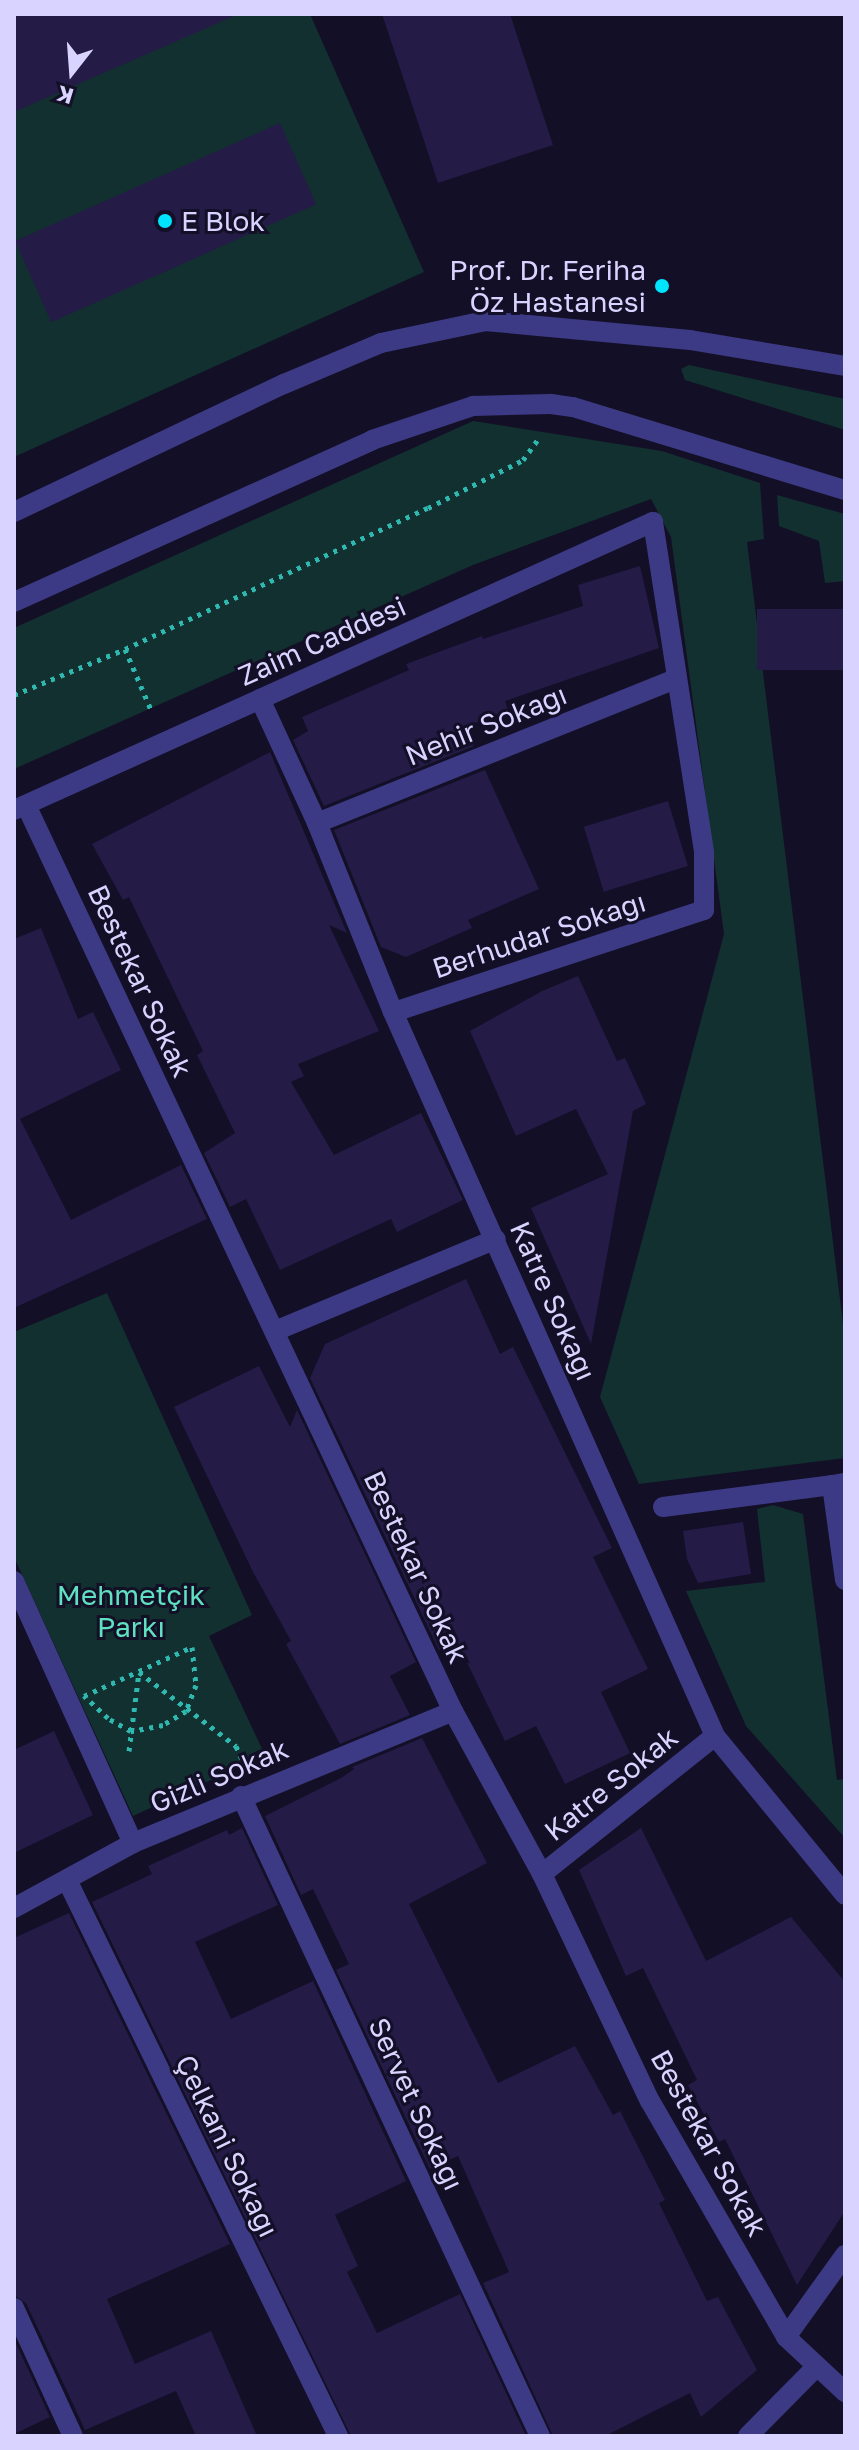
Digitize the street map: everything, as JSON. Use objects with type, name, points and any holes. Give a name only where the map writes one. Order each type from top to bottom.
[{"type":"street","points":[[14,512],[381,343],[485,321],[690,340],[845,366]]},
{"type":"street","points":[[14,602],[372,440],[473,406],[551,404],[573,407],[845,490]]},
{"type":"street","name":"Zaim Caddesi","points":[[20,808],[653,522],[676,679]]},
{"type":"street","name":"Nehir Sokağı","points":[[317,823],[676,679]]},
{"type":"street","name":"Berhudar Sokağı","points":[[393,1012],[704,910],[704,852],[676,679]]},
{"type":"street","name":"Katre Sokağı","points":[[260,699],[317,823],[393,1012],[715,1736],[845,1895]]},
{"type":"street","name":"Bestekar Sokak","points":[[20,808],[275,1331],[453,1711],[542,1874],[650,2101],[786,2337],[845,2392]]},
{"type":"street","points":[[275,1331],[496,1239]]},
{"type":"street","points":[[663,1507],[838,1484],[845,1580]]},
{"type":"street","points":[[14,1581],[133,1843]]},
{"type":"street","name":"Gizli Sokak","points":[[14,1908],[133,1843],[453,1711]]},
{"type":"street","name":"Katre Sokak","points":[[542,1874],[715,1736]]},
{"type":"street","name":"Servet Sokağı","points":[[249,1794],[540,2436]]},
{"type":"street","name":"Çelkani Sokağı","points":[[67,1880],[338,2436]]},
{"type":"street","points":[[786,2337],[845,2255]]},
{"type":"street","points":[[14,2308],[73,2436]]},
{"type":"street","points":[[748,2436],[816,2367]]},
{"type":"path","points":[[14,695],[125,649],[523,460],[552,421],[573,407]]},
{"type":"path","points":[[125,649],[165,742]]},
{"type":"path","points":[[192,1647],[196,1685],[186,1711],[163,1725],[131,1731],[108,1718],[84,1696],[192,1647]]},
{"type":"path","points":[[114,1802],[124,1796],[139,1672]]},
{"type":"path","points":[[139,1672],[186,1711],[236,1746],[249,1794]]},
{"type":"green space","points":[[14,14],[310,14],[424,272],[14,457]]},
{"type":"green space","points":[[689,365],[845,399],[845,430],[685,380],[681,369]]},
{"type":"green space","points":[[473,421],[662,451],[760,483],[764,539],[747,542],[845,1340],[845,1458],[639,1484],[600,1397],[724,934],[671,537],[651,499],[473,565],[14,769],[14,628]]},
{"type":"green space","points":[[777,495],[845,514],[845,581],[825,583],[819,541],[779,526]]},
{"type":"green space","name":"Mehmetçik Parkı","points":[[107,1293],[252,1615],[209,1636],[265,1755],[133,1816],[14,1557],[14,1332]]},
{"type":"green space","points":[[773,1505],[803,1514],[837,1780],[845,1779],[845,1838],[746,1726],[686,1591],[765,1582],[757,1509]]},
{"type":"building","points":[[14,14],[239,14],[14,112]]},
{"type":"building","points":[[382,14],[510,14],[553,145],[438,183]]},
{"type":"building","name":"E Blok","points":[[280,123],[316,204],[51,322],[15,241]]},
{"type":"building","points":[[640,566],[659,648],[505,701],[508,710],[465,727],[474,746],[324,806],[293,740],[308,731],[302,717],[409,670],[406,664],[482,636],[483,639],[583,606],[578,585]]},
{"type":"building","points":[[757,609],[845,609],[845,670],[757,670]]},
{"type":"building","points":[[270,752],[347,933],[329,925],[379,1031],[298,1064],[304,1076],[291,1082],[334,1155],[421,1113],[463,1200],[397,1232],[391,1219],[280,1270],[246,1199],[230,1207],[204,1153],[235,1133],[197,1055],[203,1051],[129,897],[123,900],[92,844]]},
{"type":"building","points":[[485,770],[539,889],[468,920],[472,928],[406,957],[381,947],[334,830]]},
{"type":"building","points":[[668,801],[688,866],[604,892],[584,827]]},
{"type":"building","points":[[41,928],[78,1019],[93,1012],[121,1070],[20,1119],[71,1220],[181,1165],[207,1219],[14,1308],[14,939]]},
{"type":"building","points":[[578,976],[617,1061],[625,1058],[646,1104],[633,1111],[591,1344],[531,1208],[608,1174],[576,1109],[516,1136],[470,1031],[542,991]]},
{"type":"building","points":[[466,1279],[500,1354],[513,1347],[612,1548],[593,1557],[648,1669],[601,1692],[630,1753],[565,1784],[536,1726],[505,1741],[456,1640],[439,1650],[310,1378],[325,1344]]},
{"type":"building","points":[[259,1366],[290,1427],[297,1410],[416,1662],[390,1676],[410,1715],[340,1744],[286,1644],[291,1641],[253,1572],[174,1407]]},
{"type":"building","points":[[743,1522],[751,1574],[698,1583],[687,1559],[683,1531]]},
{"type":"building","points":[[54,1731],[93,1815],[14,1853],[14,1750]]},
{"type":"building","points":[[422,1738],[487,1863],[409,1904],[498,2083],[575,2046],[613,2115],[620,2111],[665,2200],[659,2203],[707,2301],[718,2297],[757,2370],[701,2417],[690,2393],[605,2436],[553,2436],[483,2283],[509,2272],[458,2156],[430,2169],[336,1970],[349,1964],[313,1889],[301,1895],[265,1816],[341,1778],[354,1769],[352,1767]]},
{"type":"building","points":[[242,1828],[278,1905],[195,1942],[231,2019],[313,1981],[406,2181],[335,2215],[358,2266],[347,2272],[377,2333],[460,2294],[526,2436],[351,2436],[92,1902],[152,1874],[148,1866],[227,1830],[229,1835]]},
{"type":"building","points":[[641,1828],[706,1961],[791,1917],[845,1982],[845,2211],[797,2285],[725,2139],[719,2142],[688,2085],[697,2080],[643,1968],[626,1976],[579,1870]]},
{"type":"building","points":[[69,1913],[230,2244],[107,2299],[135,2364],[211,2331],[257,2436],[196,2436],[176,2391],[85,2430],[26,2303],[14,2295],[14,1938]]},
{"type":"building","points":[[14,2339],[50,2417],[14,2434]]},
{"type":"place","name":"E Blok","points":[[165,221]]},
{"type":"place","name":"Prof. Dr. Feriha Öz Hastanesi","points":[[662,286]]}]
